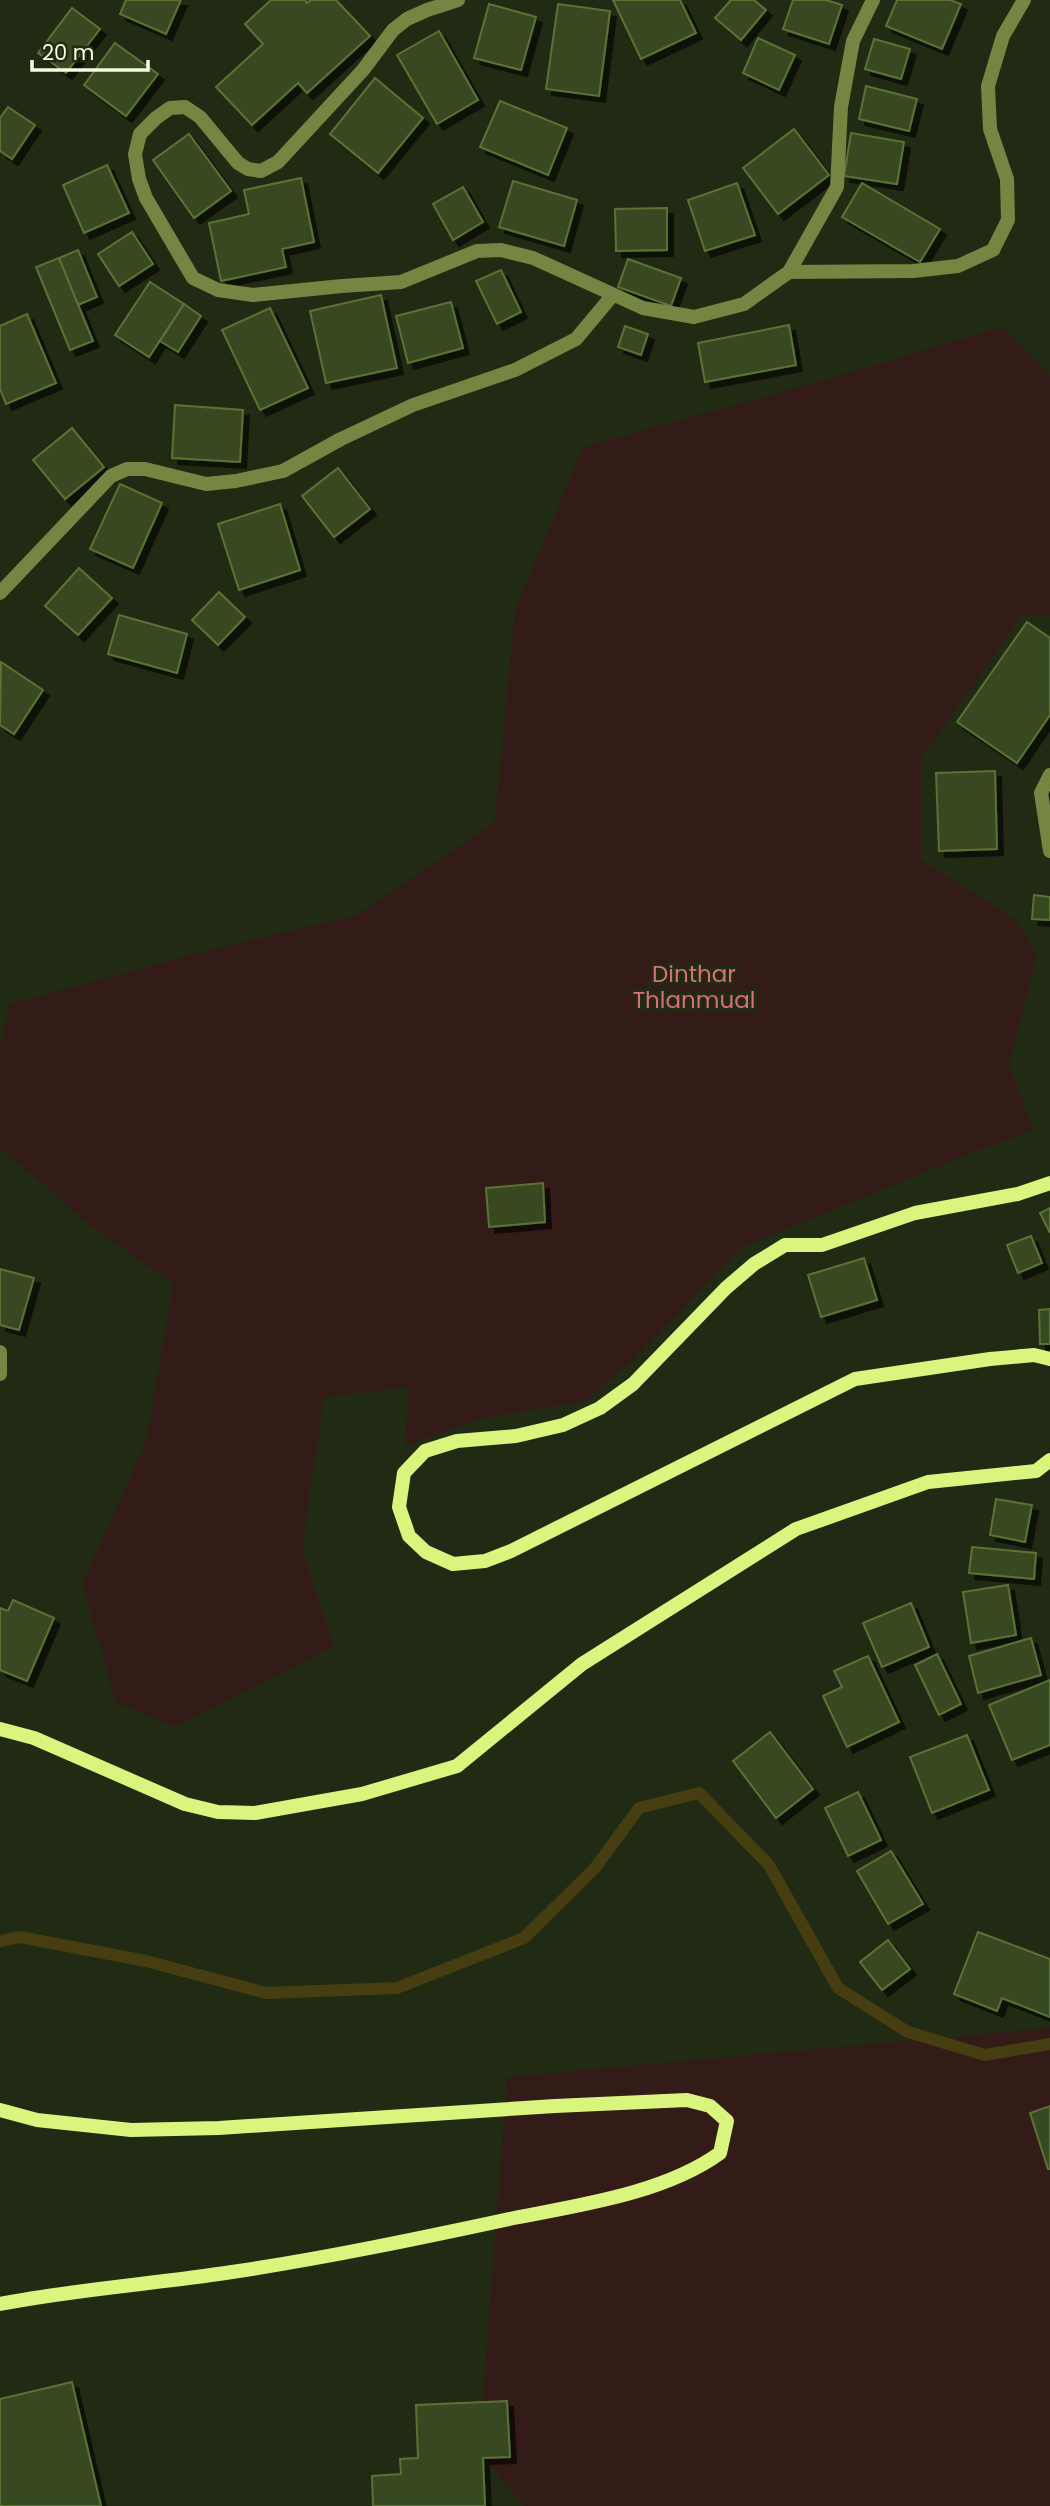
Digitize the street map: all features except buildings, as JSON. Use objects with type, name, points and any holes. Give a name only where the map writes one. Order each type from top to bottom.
[{"type":"street","points":[[458,0],[407,19],[393,30],[363,71],[278,162],[261,171],[248,169],[237,163],[200,117],[185,107],[170,108],[141,134],[135,154],[139,179],[146,198],[193,278],[218,290],[253,295],[401,282],[477,251],[501,250],[533,258],[643,308],[694,317],[744,304],[789,272],[837,187],[841,107],[853,41],[873,0]]},
{"type":"street","points":[[789,272],[913,271],[958,267],[993,250],[1008,220],[1007,179],[990,130],[988,86],[1003,36],[1024,0]]},
{"type":"street","points":[[0,593],[111,477],[119,472],[145,469],[206,484],[283,471],[341,439],[413,405],[515,370],[576,339],[612,296]]},
{"type":"street","points":[[1050,775],[1041,793],[1050,851]]},
{"type":"street","points":[[1050,1183],[1018,1194],[915,1213],[822,1245],[785,1245],[754,1264],[726,1288],[633,1384],[600,1408],[563,1426],[516,1436],[457,1441],[425,1451],[404,1473],[399,1507],[409,1536],[426,1552],[453,1564],[485,1561],[511,1551],[855,1379],[990,1359],[1034,1355],[1050,1359]]},
{"type":"street","points":[[0,1352],[0,1374]]},
{"type":"street","points":[[0,1729],[34,1738],[185,1804],[218,1812],[255,1813],[362,1794],[457,1766],[582,1664],[796,1529],[928,1482],[1037,1471],[1050,1460]]},
{"type":"street","points":[[0,2110],[37,2120],[131,2130],[246,2127],[687,2100],[710,2106],[727,2121],[720,2153],[704,2165],[685,2175],[597,2201],[457,2231],[234,2272],[0,2304]]},
{"type":"green space","name":"Dinthar Thlanmual","points":[[1001,327],[1050,376],[1050,615],[1022,615],[921,759],[921,860],[1015,919],[1037,955],[1009,1064],[1033,1130],[741,1248],[637,1356],[586,1401],[482,1418],[405,1446],[409,1387],[324,1397],[302,1548],[334,1646],[174,1727],[116,1702],[82,1584],[146,1442],[173,1284],[94,1228],[0,1148],[0,1047],[10,1004],[199,953],[357,915],[495,822],[515,611],[583,447],[822,381]]},
{"type":"green space","points":[[1050,2028],[1050,2506],[525,2506],[479,2453],[507,2077]]},
{"type":"waterway","points":[[0,1941],[20,1937],[146,1961],[266,1993],[397,1988],[524,1938],[595,1868],[639,1808],[699,1793],[769,1865],[838,1988],[908,2032],[985,2055],[1050,2044]]}]
